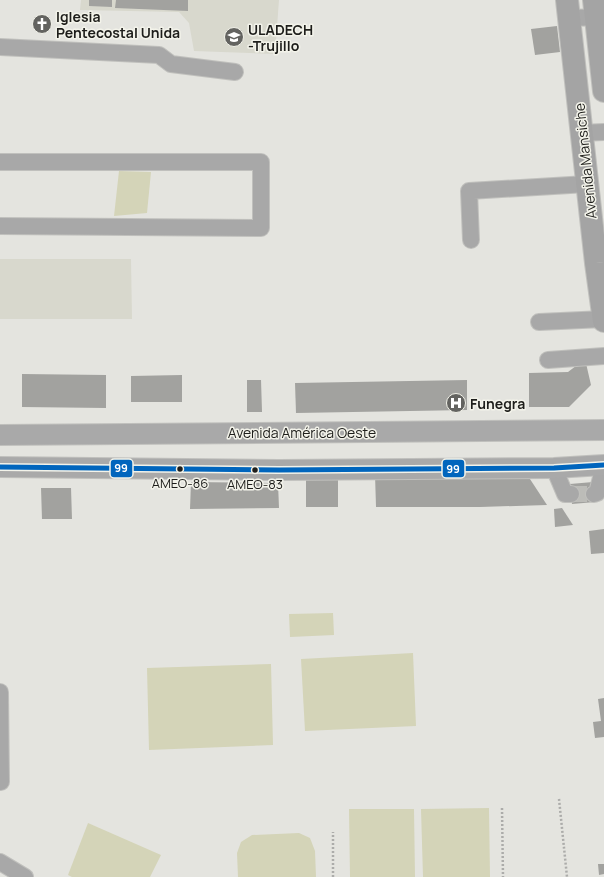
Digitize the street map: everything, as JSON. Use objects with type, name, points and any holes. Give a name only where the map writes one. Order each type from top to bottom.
[{"type":"highway","name":"Avenida Mansiche","points":[[568,9],[587,184],[600,263],[604,320]]},
{"type":"highway","name":"Avenida Mansiche","points":[[598,11],[604,91]]},
{"type":"main road","name":"Avenida América Oeste","points":[[0,435],[604,430]]},
{"type":"main road","points":[[0,467],[279,470],[554,468],[604,466]]},
{"type":"street","points":[[568,9],[598,11]]},
{"type":"street","points":[[0,47],[159,55],[171,64],[236,72]]},
{"type":"street","points":[[581,133],[604,132]]},
{"type":"street","points":[[0,162],[261,162],[261,228],[0,226]]},
{"type":"street","points":[[471,240],[469,191],[587,184]]},
{"type":"street","points":[[539,322],[604,320]]},
{"type":"street","points":[[548,360],[604,356]]},
{"type":"street","points":[[598,493],[604,466]]},
{"type":"street","points":[[554,468],[565,494],[571,494]]},
{"type":"street","points":[[0,692],[1,782]]},
{"type":"street","points":[[0,862],[25,877]]},
{"type":"path","points":[[559,799],[567,877]]},
{"type":"path","points":[[502,808],[504,877]]},
{"type":"path","points":[[333,832],[333,877]]},
{"type":"shaded area","name":"ULADECH -Trujillo","points":[[81,0],[279,0],[275,54],[194,51],[189,23],[179,12],[80,10]]},
{"type":"shaded area","points":[[0,259],[131,259],[132,319],[0,319]]},
{"type":"green space","points":[[119,171],[151,172],[147,213],[114,216]]},
{"type":"green space","points":[[333,613],[334,635],[290,637],[289,614]]},
{"type":"green space","points":[[413,653],[416,726],[305,731],[301,659]]},
{"type":"green space","points":[[271,664],[273,745],[149,750],[147,668]]},
{"type":"green space","points":[[489,808],[490,877],[423,877],[421,809]]},
{"type":"green space","points":[[349,809],[414,809],[415,877],[350,877]]},
{"type":"green space","points":[[88,823],[161,855],[150,877],[72,877],[68,875]]},
{"type":"green space","points":[[299,833],[310,838],[315,851],[316,877],[238,877],[237,853],[241,842],[252,835]]},
{"type":"building","points":[[89,0],[112,0],[112,7],[89,6]]},
{"type":"building","points":[[116,0],[188,0],[188,11],[115,8]]},
{"type":"building","points":[[557,26],[560,52],[535,55],[531,29]]},
{"type":"building","points":[[585,359],[591,385],[569,407],[529,407],[529,373],[568,372]]},
{"type":"building","points":[[22,374],[106,375],[106,408],[22,407]]},
{"type":"building","points":[[182,375],[182,402],[131,402],[131,376]]},
{"type":"building","points":[[247,380],[261,380],[262,412],[247,412]]},
{"type":"building","points":[[467,380],[467,410],[296,413],[295,383]]},
{"type":"building","points":[[526,473],[547,505],[480,507],[376,507],[375,475]]},
{"type":"building","points":[[306,475],[338,475],[338,507],[306,507]]},
{"type":"building","points":[[191,482],[278,483],[279,508],[190,509]]},
{"type":"building","points":[[593,482],[595,502],[572,504],[570,484]]},
{"type":"building","points":[[41,488],[71,488],[72,519],[42,519]]},
{"type":"building","points":[[562,508],[573,525],[555,527],[554,509]]},
{"type":"building","points":[[604,529],[604,553],[591,554],[589,531]]},
{"type":"building","points":[[604,698],[604,737],[595,738],[593,722],[601,721],[598,699]]},
{"type":"building","points":[[598,864],[604,864],[604,874],[599,875]]},
{"type":"tunnel","points":[[571,494],[594,494]]},
{"type":"transit line","name":"99","points":[[0,467],[279,470],[554,468],[604,465]]},
{"type":"place","name":"Iglesia Pentecostal Unida","points":[[42,24]]},
{"type":"place","name":"ULADECH -Trujillo","points":[[234,37]]},
{"type":"place","name":"Funegra","points":[[456,403]]},
{"type":"place","name":"AMEO-86","points":[[180,469]]},
{"type":"place","name":"AMEO-83","points":[[255,470]]}]
